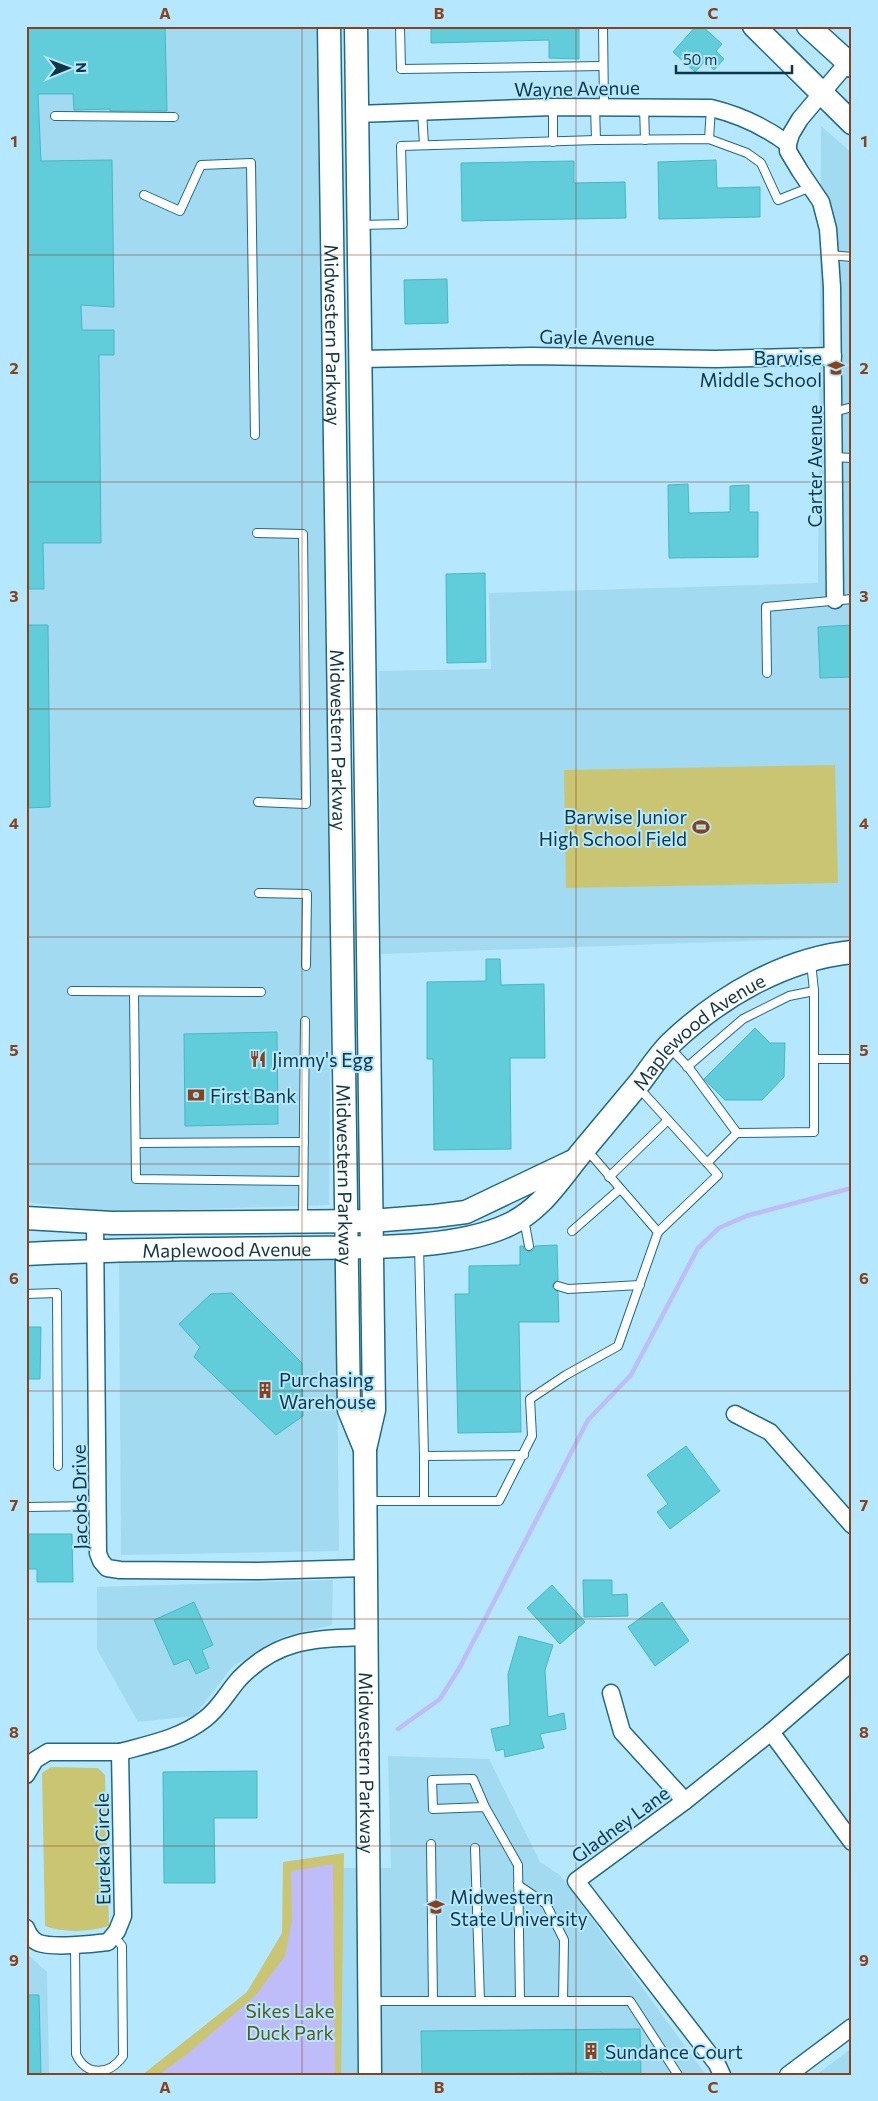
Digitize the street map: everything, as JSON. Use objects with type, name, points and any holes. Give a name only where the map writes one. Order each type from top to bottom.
[{"type":"main road","name":"Midwestern Parkway","points":[[329,26],[349,1410],[365,1449]]},
{"type":"main road","name":"Midwestern Parkway","points":[[356,26],[374,1410],[365,1449],[370,2075]]},
{"type":"main road","points":[[754,26],[852,124]]},
{"type":"main road","points":[[808,26],[850,64]]},
{"type":"main road","points":[[334,360],[360,359]]},
{"type":"main road","points":[[336,488],[362,487]]},
{"type":"main road","points":[[341,856],[366,855]]},
{"type":"main road","name":"Maplewood Avenue","points":[[26,1254],[96,1250],[371,1247],[418,1244],[480,1236],[510,1225],[544,1200],[668,1046],[697,1021],[735,995],[780,970],[833,954],[852,952]]},
{"type":"main road","name":"Maplewood Avenue","points":[[26,1218],[95,1222],[371,1221],[436,1216],[466,1212],[530,1183],[581,1154]]},
{"type":"street","points":[[788,144],[791,134],[800,119],[821,93],[850,64]]},
{"type":"street","name":"Wayne Avenue","points":[[357,114],[553,107],[711,108],[732,113],[769,130],[788,144]]},
{"type":"street","name":"Carter Avenue","points":[[788,144],[788,151],[821,202],[825,214],[830,255],[834,412],[835,600]]},
{"type":"street","name":"Gayle Avenue","points":[[360,359],[531,356],[716,359],[833,356]]},
{"type":"street","name":"Jacobs Drive","points":[[95,1222],[98,1553],[101,1562],[107,1568],[259,1571],[366,1568]]},
{"type":"street","points":[[735,1414],[770,1432],[852,1525]]},
{"type":"street","points":[[26,1775],[35,1760],[48,1752],[120,1752],[173,1738],[206,1719],[248,1671],[272,1653],[314,1639],[367,1637]]},
{"type":"street","name":"Gladney Lane","points":[[722,2075],[711,2056],[576,1881],[685,1801],[771,1732],[852,1662]]},
{"type":"street","points":[[611,1693],[622,1732],[685,1801]]},
{"type":"street","points":[[771,1732],[852,1842]]},
{"type":"street","name":"Eureka Circle","points":[[114,1936],[123,1916],[120,1752]]},
{"type":"street","points":[[26,1928],[29,1935],[39,1943],[75,1945],[108,1942],[114,1936]]},
{"type":"street","points":[[788,2075],[852,2027]]},
{"type":"lane","points":[[400,26],[400,69],[603,66]]},
{"type":"lane","points":[[596,140],[603,66],[603,26]]},
{"type":"lane","points":[[553,107],[553,142]]},
{"type":"lane","points":[[644,107],[645,140]]},
{"type":"lane","points":[[709,139],[711,108]]},
{"type":"lane","points":[[422,112],[424,144]]},
{"type":"lane","points":[[55,116],[174,117]]},
{"type":"lane","points":[[358,225],[403,224],[401,146],[424,144],[709,139],[747,153],[761,163],[778,200],[811,187]]},
{"type":"lane","points":[[144,195],[180,211],[201,165],[251,163],[255,435]]},
{"type":"lane","points":[[830,255],[851,255]]},
{"type":"lane","points":[[834,412],[852,407]]},
{"type":"lane","points":[[834,457],[852,458]]},
{"type":"lane","points":[[256,533],[303,534],[306,804],[258,802]]},
{"type":"lane","points":[[766,673],[766,607],[852,600]]},
{"type":"lane","points":[[260,893],[307,894],[306,966]]},
{"type":"lane","points":[[707,1163],[737,1133],[814,1132],[814,991],[811,961]]},
{"type":"lane","points":[[72,991],[261,992]]},
{"type":"lane","points":[[687,1067],[743,1019],[789,996],[814,991]]},
{"type":"lane","points":[[134,992],[136,1179],[303,1181]]},
{"type":"lane","points":[[303,1221],[305,1021]]},
{"type":"lane","points":[[668,1046],[687,1067],[737,1133]]},
{"type":"lane","points":[[814,1059],[852,1059]]},
{"type":"lane","points":[[366,1501],[499,1501],[532,1436],[530,1398],[618,1346],[658,1232],[718,1175],[637,1086]]},
{"type":"lane","points":[[608,1177],[668,1120]]},
{"type":"lane","points":[[136,1143],[304,1142]]},
{"type":"lane","points":[[581,1154],[620,1189],[658,1232]]},
{"type":"lane","points":[[572,1231],[620,1189]]},
{"type":"lane","points":[[523,1216],[529,1246]]},
{"type":"lane","points":[[418,1244],[424,1501]]},
{"type":"lane","points":[[558,1286],[568,1289],[640,1285]]},
{"type":"lane","points":[[26,1294],[57,1293],[58,1466]]},
{"type":"lane","points":[[424,1456],[524,1455]]},
{"type":"lane","points":[[26,1507],[98,1506]]},
{"type":"lane","points":[[485,1807],[433,1809],[432,1780],[473,1779],[485,1807],[518,1865],[520,2001]]},
{"type":"lane","points":[[431,1844],[433,2001]]},
{"type":"lane","points":[[475,1848],[480,2001]]},
{"type":"lane","points":[[518,1885],[546,1904],[564,1940],[563,2002]]},
{"type":"lane","points":[[75,1945],[76,2054],[80,2064],[88,2069],[108,2069],[117,2064],[123,2056],[122,1946],[114,1936]]},
{"type":"lane","points":[[370,2001],[630,2001],[678,2075]]},
{"type":"shaded area","points":[[26,26],[321,26],[325,165],[331,998],[329,1205],[112,1212],[26,1202]]},
{"type":"shaded area","name":"Barwise Middle School","points":[[821,126],[852,153],[852,937],[381,954],[379,671],[491,669],[489,593],[818,583]]},
{"type":"shaded area","points":[[336,1259],[339,1551],[121,1555],[119,1261]]},
{"type":"shaded area","points":[[333,1580],[332,1625],[285,1636],[233,1666],[194,1716],[138,1722],[97,1649],[97,1587]]},
{"type":"shaded area","name":"Midwestern State University","points":[[388,1756],[489,1759],[540,1862],[560,1875],[706,2075],[156,2075],[255,1996],[281,1953],[294,1868],[391,1868]]},
{"type":"shaded area","name":"Sikes Lake Duck Park","points":[[333,1864],[335,2075],[158,2075],[185,2056],[255,1996],[285,1956],[292,1920],[291,1871]]},
{"type":"shaded area","points":[[26,1953],[47,1972],[49,2075],[26,2075]]},
{"type":"shaded area","points":[[852,2048],[852,2075],[816,2075]]},
{"type":"green space","name":"Barwise Junior High School Field","points":[[835,765],[838,883],[566,888],[564,770]]},
{"type":"green space","points":[[51,1767],[98,1768],[105,1775],[109,1926],[94,1930],[77,1931],[60,1930],[45,1926],[42,1773]]},
{"type":"green space","name":"Sikes Lake Duck Park","points":[[344,1853],[341,2075],[142,2075],[247,1992],[282,1933],[283,1862]]},
{"type":"building","points":[[26,26],[165,26],[167,111],[74,110],[73,94],[38,94],[41,161],[112,160],[114,307],[81,305],[82,330],[114,330],[114,355],[99,355],[101,543],[43,543],[44,589],[26,589]]},
{"type":"building","points":[[431,26],[579,26],[579,59],[549,58],[549,40],[431,43]]},
{"type":"building","points":[[696,26],[702,26],[722,44],[716,51],[724,59],[714,70],[705,61],[695,72],[673,52]]},
{"type":"building","points":[[716,160],[717,188],[760,187],[760,217],[659,219],[658,162]]},
{"type":"building","points":[[574,161],[574,183],[625,182],[626,218],[462,221],[461,163]]},
{"type":"building","points":[[447,279],[448,323],[405,324],[404,280]]},
{"type":"building","points":[[688,484],[689,513],[730,512],[730,486],[749,485],[749,512],[758,512],[758,557],[669,558],[668,485]]},
{"type":"building","points":[[485,573],[486,662],[447,663],[446,574]]},
{"type":"building","points":[[26,625],[48,625],[50,807],[26,808]]},
{"type":"building","points":[[852,625],[852,677],[820,678],[818,627]]},
{"type":"building","points":[[486,959],[500,959],[501,985],[544,984],[545,1058],[510,1058],[511,1149],[434,1150],[433,1059],[427,1059],[427,982],[486,981]]},
{"type":"building","points":[[755,1028],[770,1043],[785,1043],[784,1077],[762,1100],[725,1100],[704,1079]]},
{"type":"building","points":[[277,1032],[278,1124],[185,1126],[184,1034]]},
{"type":"building","points":[[557,1245],[558,1280],[554,1282],[552,1287],[558,1292],[559,1322],[519,1322],[521,1432],[458,1433],[455,1294],[469,1294],[469,1266],[520,1265],[520,1246],[523,1246],[525,1250],[530,1252],[535,1246]]},
{"type":"building","name":"Purchasing Warehouse","points":[[232,1293],[302,1363],[303,1416],[276,1435],[194,1357],[200,1347],[179,1324],[211,1294]]},
{"type":"building","points":[[26,1327],[41,1327],[40,1379],[26,1379]]},
{"type":"building","points":[[686,1446],[720,1491],[670,1529],[657,1512],[668,1504],[647,1475]]},
{"type":"building","points":[[26,1534],[72,1534],[73,1582],[37,1582],[37,1569],[26,1569]]},
{"type":"building","points":[[583,1580],[612,1580],[612,1595],[627,1594],[628,1616],[584,1617]]},
{"type":"building","points":[[552,1585],[585,1622],[560,1644],[527,1608]]},
{"type":"building","points":[[194,1602],[213,1645],[202,1650],[209,1668],[196,1674],[189,1659],[174,1665],[154,1620]]},
{"type":"building","points":[[662,1602],[689,1641],[655,1666],[628,1627]]},
{"type":"building","points":[[519,1636],[553,1645],[545,1670],[548,1717],[564,1713],[566,1729],[540,1734],[544,1748],[505,1757],[504,1749],[496,1751],[491,1729],[510,1725],[508,1674]]},
{"type":"building","points":[[257,1771],[257,1818],[214,1818],[215,1883],[164,1883],[163,1772]]},
{"type":"building","points":[[26,1995],[39,1995],[41,2075],[26,2075]]},
{"type":"building","points":[[640,2029],[641,2075],[602,2075],[602,2072],[422,2075],[421,2031]]},
{"type":"waterway","points":[[398,1729],[440,1699],[460,1667],[588,1420],[631,1375],[698,1248],[719,1228],[746,1216],[852,1188]]},
{"type":"place","name":"Barwise Middle School","points":[[836,368]]},
{"type":"place","name":"Barwise Junior High School Field","points":[[701,827]]},
{"type":"place","name":"Jimmy's Egg","points":[[258,1059]]},
{"type":"place","name":"First Bank","points":[[196,1095]]},
{"type":"place","name":"Purchasing Warehouse","points":[[265,1390]]},
{"type":"place","name":"Midwestern State University","points":[[436,1907]]},
{"type":"place","name":"Sundance Court","points":[[591,2051]]}]
